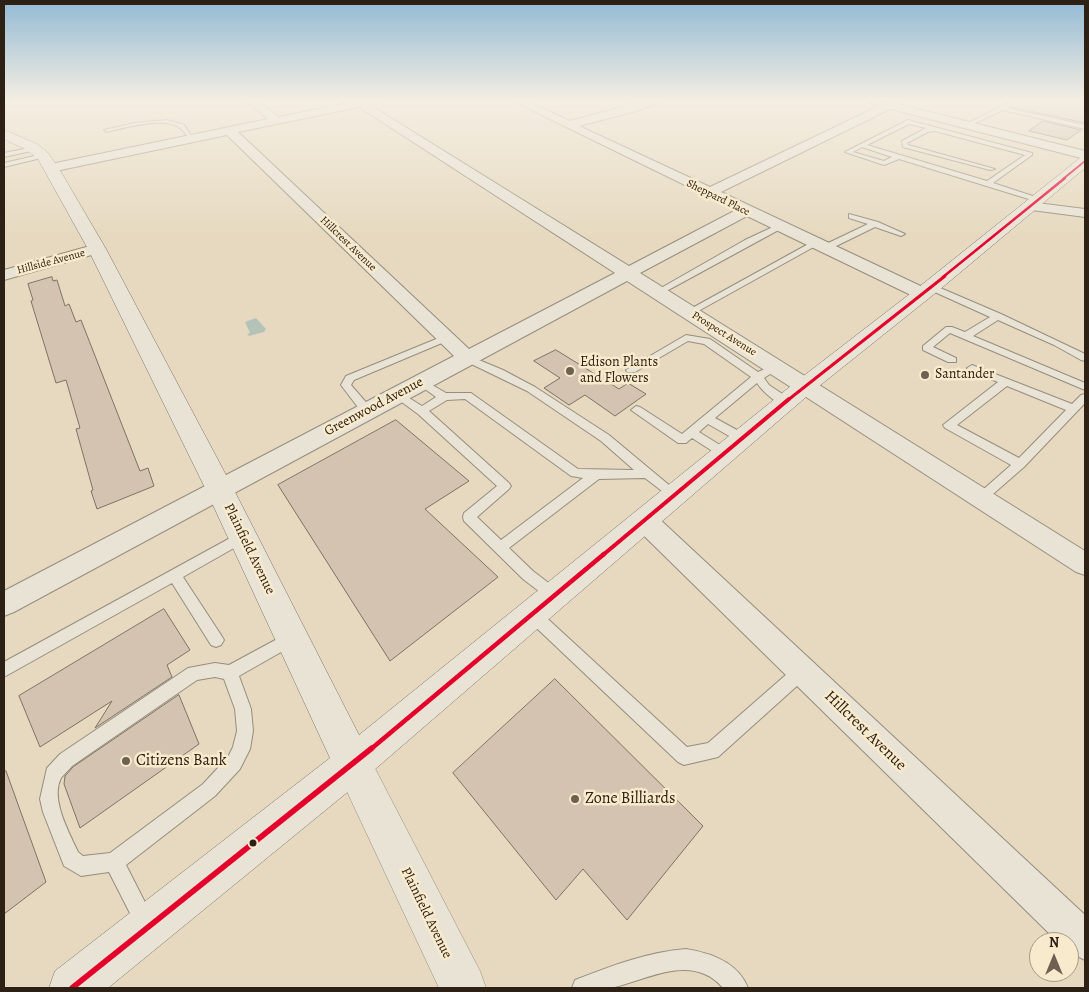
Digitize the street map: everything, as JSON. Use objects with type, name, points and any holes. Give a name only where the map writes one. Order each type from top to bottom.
[{"type":"main road","points":[[23,146],[42,158]]},
{"type":"main road","name":"Plainfield Avenue","points":[[42,158],[97,249],[220,490],[463,988]]},
{"type":"main road","points":[[72,988],[353,764],[795,393],[1084,162]]},
{"type":"street","points":[[42,158],[130,146]]},
{"type":"street","name":"Hillcrest Avenue","points":[[246,146],[467,358]]},
{"type":"street","name":"Prospect Avenue","points":[[437,146],[627,273],[690,312],[714,337],[776,367],[795,393],[980,498],[1085,564]]},
{"type":"street","name":"Sheppard Place","points":[[612,146],[820,246],[926,290]]},
{"type":"street","points":[[709,193],[806,146]]},
{"type":"street","points":[[1034,146],[1084,162]]},
{"type":"street","points":[[1038,199],[1085,209]]},
{"type":"street","points":[[1038,199],[1085,213]]},
{"type":"street","name":"Greenwood Avenue","points":[[4,604],[745,211]]},
{"type":"street","name":"Hillside Avenue","points":[[4,275],[97,249]]},
{"type":"street","name":"Hillcrest Avenue","points":[[644,520],[1085,941]]},
{"type":"lane","points":[[860,146],[848,152],[884,163],[897,156]]},
{"type":"lane","points":[[862,146],[1038,199]]},
{"type":"lane","points":[[899,146],[942,162],[992,169]]},
{"type":"lane","points":[[904,146],[907,149],[944,159],[1004,172]]},
{"type":"lane","points":[[927,146],[992,169]]},
{"type":"lane","points":[[988,184],[1030,154],[1002,146]]},
{"type":"lane","points":[[4,155],[42,158]]},
{"type":"lane","points":[[4,165],[42,158]]},
{"type":"lane","points":[[852,216],[901,234]]},
{"type":"lane","points":[[690,312],[820,246],[875,224]]},
{"type":"lane","points":[[658,292],[748,242],[780,227]]},
{"type":"lane","points":[[926,290],[998,316],[1085,358]]},
{"type":"lane","points":[[966,336],[998,316]]},
{"type":"lane","points":[[952,360],[926,348],[949,329],[1085,387]]},
{"type":"lane","points":[[632,370],[686,338],[714,337],[758,377],[765,387],[795,393]]},
{"type":"lane","points":[[367,412],[346,385],[350,378],[446,338]]},
{"type":"lane","points":[[467,358],[531,389],[605,438],[675,495]]},
{"type":"lane","points":[[636,410],[682,440],[758,377],[776,367]]},
{"type":"lane","points":[[972,368],[1004,383],[1073,409]]},
{"type":"lane","points":[[422,382],[444,397]]},
{"type":"lane","points":[[1004,383],[949,425],[1020,464]]},
{"type":"lane","points":[[397,395],[422,411],[505,486],[469,517],[528,575],[554,595]]},
{"type":"lane","points":[[422,411],[444,397],[467,395],[575,473],[596,476],[648,474]]},
{"type":"lane","points":[[980,498],[1020,464],[1085,397]]},
{"type":"lane","points":[[708,419],[733,446]]},
{"type":"lane","points":[[691,432],[733,446]]},
{"type":"lane","points":[[501,547],[596,476]]},
{"type":"lane","points":[[4,670],[243,536]]},
{"type":"lane","points":[[174,575],[216,640]]},
{"type":"lane","points":[[532,614],[684,756],[712,752],[802,671]]},
{"type":"lane","points":[[230,673],[243,708],[245,731],[241,749],[234,763],[209,790],[114,862],[81,866],[71,858],[52,812],[49,799],[50,786],[54,774],[66,760],[194,673],[215,670],[230,673],[292,638]]},
{"type":"lane","points":[[114,862],[148,928]]},
{"type":"lane","points":[[583,988],[664,960],[692,960],[712,964],[732,980],[737,988]]},
{"type":"shaded area","points":[[256,318],[266,329],[264,332],[249,336],[247,334],[250,333],[245,322]]},
{"type":"building","points":[[52,277],[53,281],[57,280],[65,306],[69,304],[76,322],[81,320],[140,471],[148,468],[154,486],[97,509],[76,429],[80,428],[66,380],[56,383],[31,301],[33,300],[28,284]]},
{"type":"building","points":[[556,350],[619,389],[628,383],[646,394],[615,416],[585,395],[569,405],[544,388],[560,378],[534,361]]},
{"type":"building","points":[[396,420],[469,481],[425,509],[498,577],[390,661],[278,485]]},
{"type":"building","points":[[164,609],[190,650],[167,665],[172,677],[95,728],[112,701],[40,747],[19,696]]},
{"type":"building","name":"Zone Billiards","points":[[555,679],[703,826],[627,920],[583,869],[556,900],[453,773]]},
{"type":"building","name":"Citizens Bank","points":[[179,695],[199,744],[80,828],[64,784],[65,776],[73,767]]},
{"type":"building","points":[[6,771],[46,882],[4,914],[4,772]]},
{"type":"transit line","points":[[72,988],[353,764],[805,386],[931,287],[1085,161]]},
{"type":"place","name":"Edison Plants and Flowers","points":[[570,371]]},
{"type":"place","name":"Santander","points":[[925,375]]},
{"type":"place","name":"Citizens Bank","points":[[126,761]]},
{"type":"place","name":"Zone Billiards","points":[[575,799]]}]
